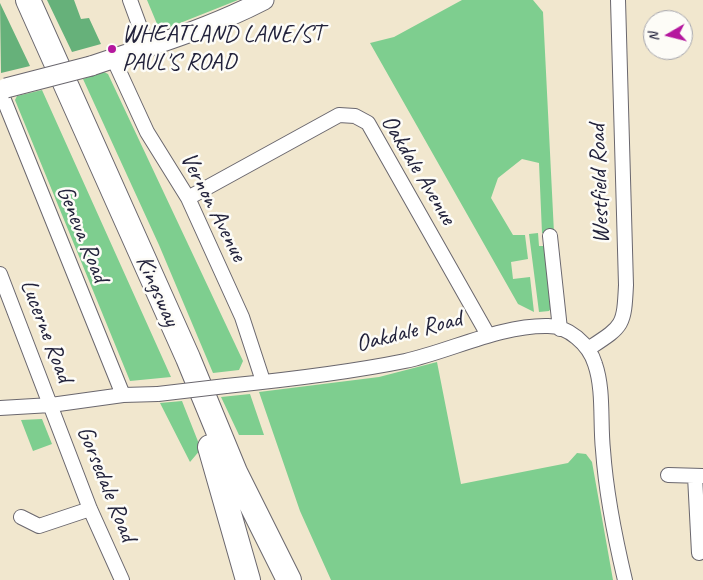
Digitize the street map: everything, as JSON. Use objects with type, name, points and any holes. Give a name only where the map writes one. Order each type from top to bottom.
[{"type":"highway","name":"Kingsway","points":[[11,0],[211,449],[248,580]]},
{"type":"highway","name":"Kingsway","points":[[28,0],[188,358],[235,472],[289,580]]},
{"type":"main road","points":[[2,90],[91,66],[148,48],[232,16],[264,0]]},
{"type":"street","points":[[130,0],[148,48]]},
{"type":"street","name":"Westfield Road","points":[[588,349],[619,326],[624,316],[626,285],[618,0]]},
{"type":"street","name":"Vernon Avenue","points":[[113,58],[147,132],[188,198],[242,317],[263,381]]},
{"type":"street","name":"Geneva Road","points":[[2,90],[123,395]]},
{"type":"street","name":"Oakdale Avenue","points":[[188,198],[339,115],[355,116],[368,123],[488,335]]},
{"type":"street","points":[[550,236],[560,329]]},
{"type":"street","name":"Lucerne Road","points":[[0,274],[51,405]]},
{"type":"street","name":"Oakdale Road","points":[[0,408],[51,405],[123,395],[158,394],[406,361],[488,335],[538,326],[550,326],[560,329],[581,341],[588,349]]},
{"type":"street","points":[[588,349],[595,364],[598,382],[603,451],[611,508],[625,580]]},
{"type":"street","name":"Gorsedale Road","points":[[51,405],[90,509],[122,580]]},
{"type":"street","points":[[668,475],[699,476],[698,553]]},
{"type":"street","points":[[21,517],[39,526],[90,509]]},
{"type":"green space","points":[[47,0],[74,0],[81,19],[89,18],[101,44],[72,52]]},
{"type":"green space","points":[[147,0],[238,0],[160,31]]},
{"type":"green space","points":[[462,0],[533,0],[543,12],[554,233],[542,233],[539,163],[522,159],[498,178],[491,198],[513,235],[525,235],[528,259],[511,262],[513,279],[530,277],[534,312],[518,304],[370,43],[394,37]]},
{"type":"green space","points":[[0,3],[30,66],[1,73]]},
{"type":"green space","points":[[104,72],[108,74],[243,361],[239,370],[213,373],[159,245],[83,79]]},
{"type":"green space","points":[[42,90],[171,377],[130,381],[15,100],[17,96]]},
{"type":"green space","points":[[538,233],[539,246],[546,246],[552,307],[549,311],[539,312],[529,234]]},
{"type":"green space","points":[[437,362],[461,484],[568,463],[577,453],[586,454],[592,462],[613,580],[331,580],[300,511],[259,392],[379,377]]},
{"type":"green space","points":[[250,394],[264,435],[239,435],[221,397]]},
{"type":"green space","points":[[182,401],[201,449],[190,462],[160,403]]},
{"type":"green space","points":[[42,419],[52,444],[33,451],[21,420]]},
{"type":"place","name":"WHEATLAND LANE/ST PAUL'S ROAD","points":[[112,49]]}]
